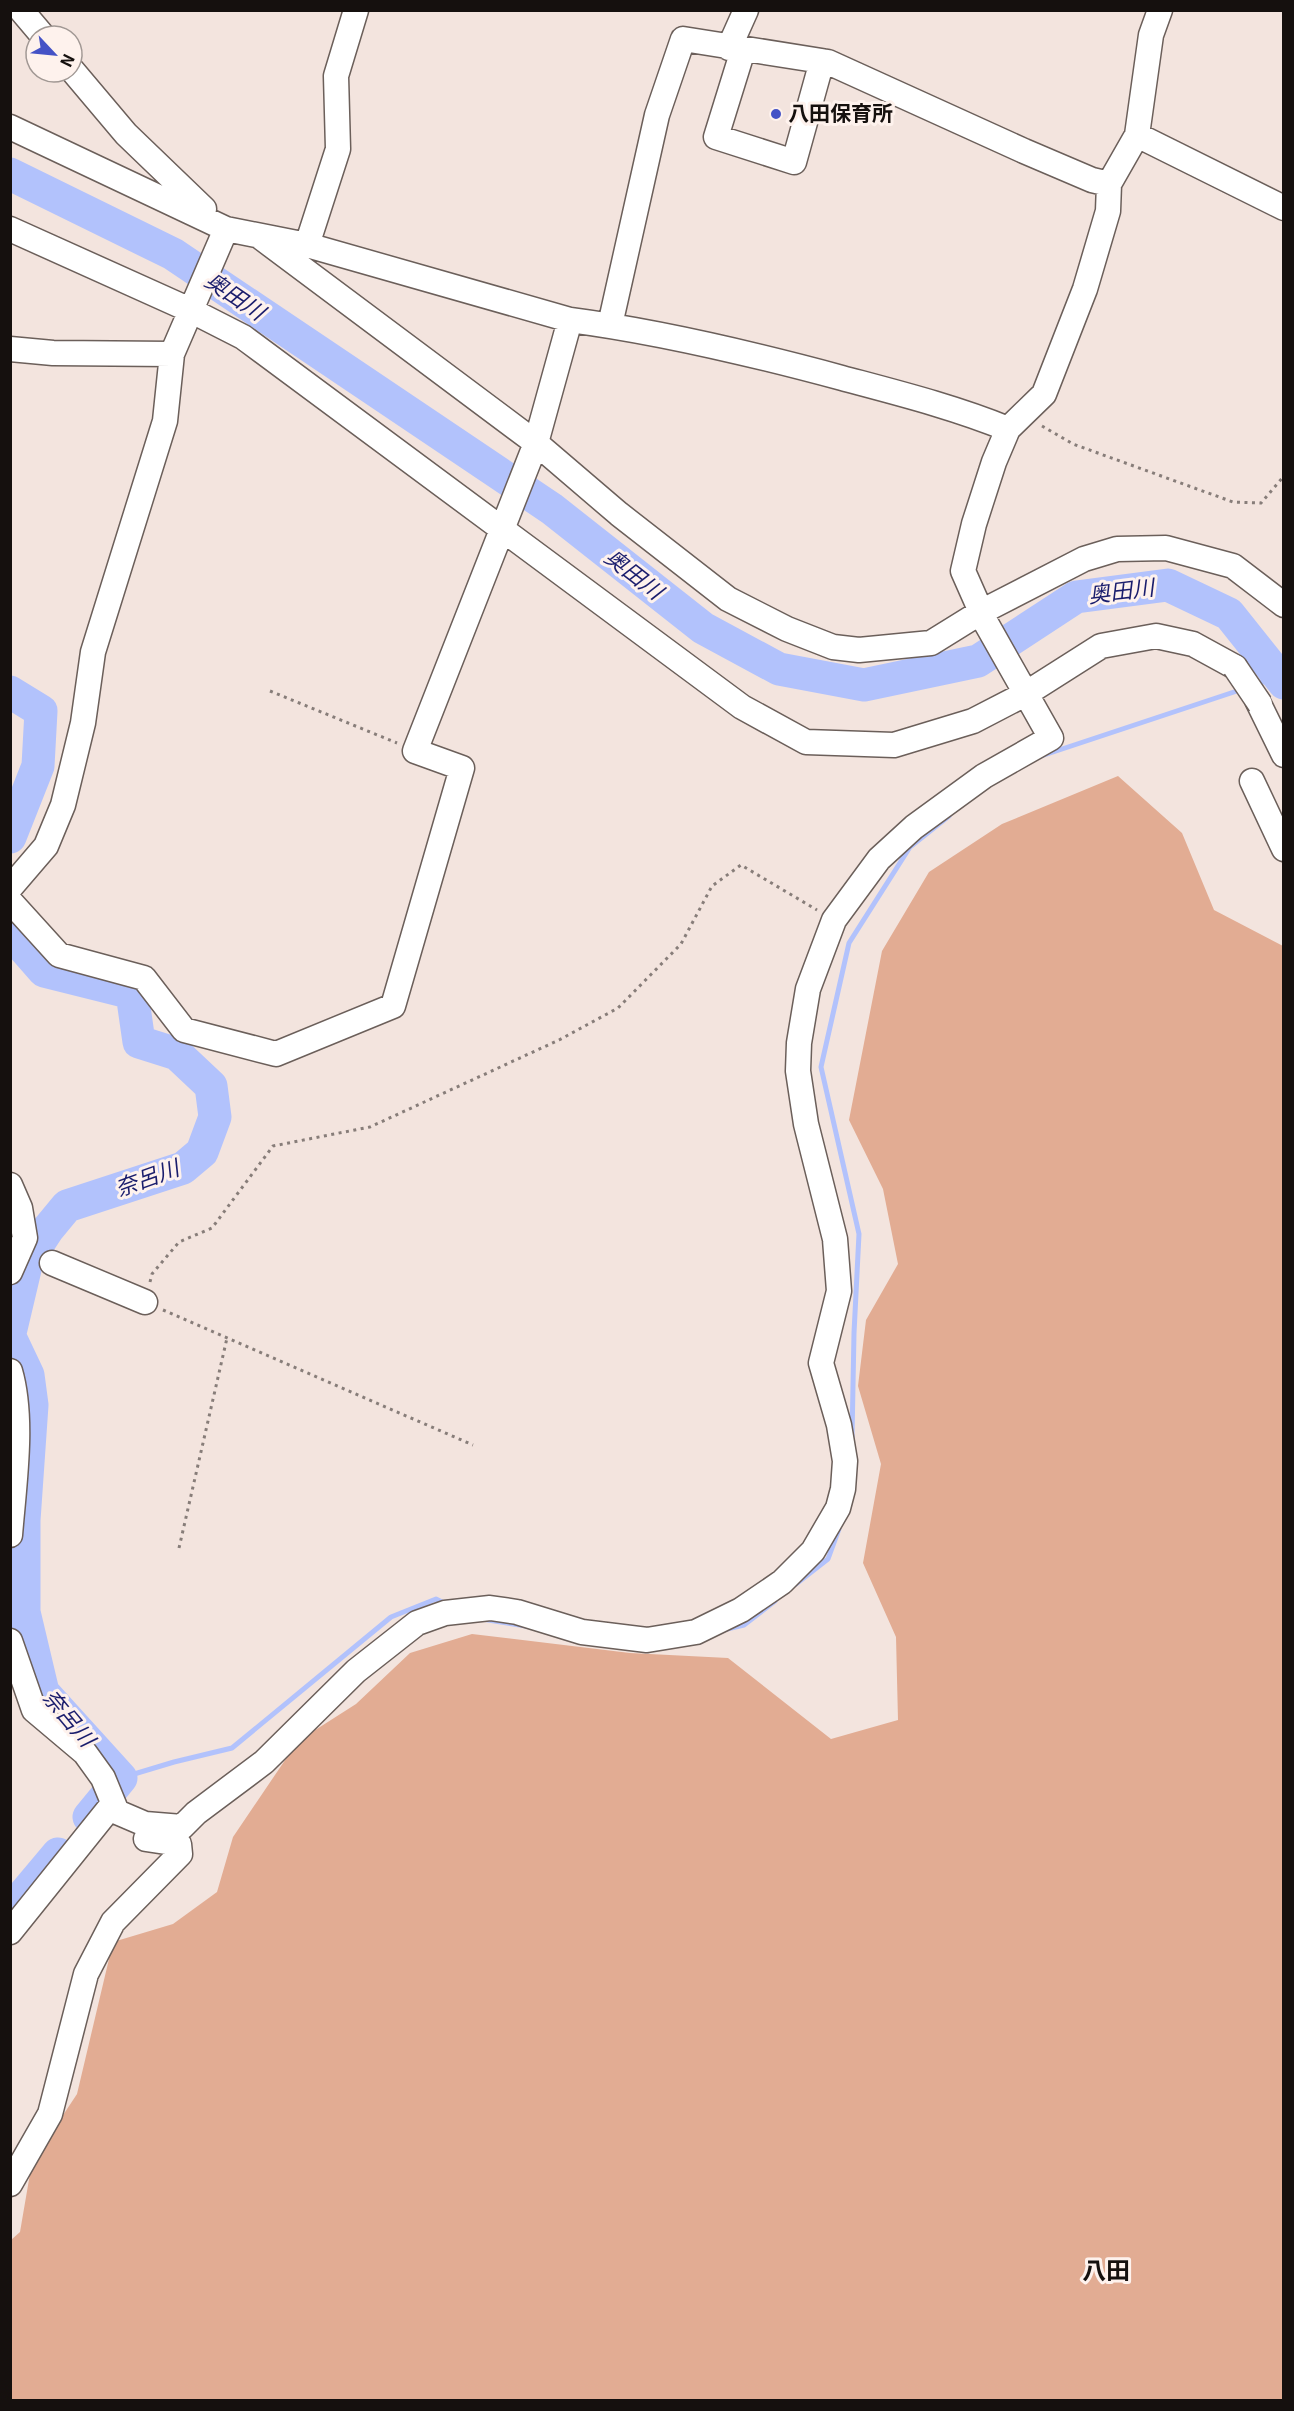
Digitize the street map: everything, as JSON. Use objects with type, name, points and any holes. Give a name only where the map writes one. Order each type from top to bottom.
[{"type":"street","points":[[21,10],[33,24]]},
{"type":"street","points":[[307,245],[338,149],[336,76],[356,10]]},
{"type":"street","points":[[746,10],[716,137],[794,162],[822,61]]},
{"type":"street","points":[[10,1641],[34,1710],[84,1753],[103,1778],[112,1805],[117,1812],[145,1824],[182,1827],[196,1813],[264,1762],[356,1671],[417,1623],[445,1613],[482,1609],[518,1612],[582,1632],[647,1640],[696,1632],[741,1611],[782,1582],[813,1551],[838,1508],[843,1489],[845,1461],[839,1425],[821,1363],[839,1291],[835,1239],[806,1124],[798,1071],[799,1043],[808,989],[834,920],[879,859],[914,827],[984,776],[1051,738],[984,618],[963,572],[974,524],[1015,422],[1044,394],[1085,289],[1108,211],[1109,184],[1137,135],[1151,35],[1160,10]]},
{"type":"street","points":[[610,325],[657,115],[683,39],[822,61],[1092,180],[1109,184]]},
{"type":"street","points":[[84,84],[126,134],[189,196],[223,237]]},
{"type":"street","points":[[10,127],[223,237],[259,236],[307,245],[570,320],[610,325],[756,355],[964,411],[1015,422]]},
{"type":"street","points":[[1137,135],[1284,208]]},
{"type":"street","points":[[10,229],[194,301],[505,523],[742,707],[806,742],[894,745],[973,721],[1022,686],[1101,646],[1156,636],[1193,644],[1235,667],[1260,704],[1257,700],[1284,755]]},
{"type":"street","points":[[259,236],[536,443],[619,514],[728,598],[787,629],[833,647],[859,650],[931,643],[984,618],[1084,559],[1117,549],[1166,549],[1233,566],[1284,605]]},
{"type":"street","points":[[10,888],[46,846],[63,805],[83,723],[93,652],[165,421],[171,354],[223,237]]},
{"type":"street","points":[[10,901],[59,955],[144,978],[184,1030],[276,1054],[393,1006],[462,768],[415,751],[536,443],[570,320]]},
{"type":"street","points":[[10,350],[53,353],[171,354]]},
{"type":"street","points":[[1252,781],[1284,849]]},
{"type":"street","points":[[10,1185],[20,1208],[25,1238],[10,1272]]},
{"type":"street","points":[[52,1263],[145,1302]]},
{"type":"street","points":[[10,1371],[16,1392],[16,1471],[10,1535]]},
{"type":"street","points":[[10,1932],[112,1805]]},
{"type":"street","points":[[10,2184],[50,2114],[86,1974],[113,1922],[180,1854],[178,1844],[141,1839],[133,1819]]},
{"type":"path","points":[[1015,422],[1233,502],[1261,503],[1284,476]]},
{"type":"path","points":[[270,691],[415,751]]},
{"type":"path","points":[[473,1445],[145,1302],[152,1274],[179,1242],[212,1228],[273,1146],[370,1127],[471,1083],[618,1008],[681,944],[712,886],[741,865],[834,920]]},
{"type":"path","points":[[180,1548],[227,1338]]},
{"type":"shaded area","points":[[1118,776],[1182,833],[1214,910],[1283,946],[1283,2400],[11,2400],[11,2240],[20,2232],[32,2162],[77,2094],[113,1942],[173,1924],[217,1892],[233,1837],[298,1741],[356,1704],[410,1653],[472,1634],[630,1653],[728,1658],[831,1739],[898,1720],[896,1637],[863,1563],[881,1464],[858,1386],[866,1320],[898,1264],[883,1189],[849,1120],[882,951],[929,872],[1002,824]]},
{"type":"waterway","name":"奥田川","points":[[10,174],[173,254],[552,509],[703,628],[779,669],[864,685],[978,661],[1076,597],[1168,585],[1229,614],[1284,683]]},
{"type":"waterway","points":[[1254,685],[1278,677]]},
{"type":"waterway","points":[[1041,756],[1243,689]]},
{"type":"waterway","name":"奈呂川","points":[[10,692],[41,711],[38,766],[10,837]]},
{"type":"waterway","points":[[852,1438],[859,1234],[821,1067],[849,943],[910,847],[949,816]]},
{"type":"waterway","name":"奈呂川","points":[[10,932],[44,971],[132,993],[139,1042],[177,1054],[211,1086],[215,1117],[202,1152],[183,1168],[67,1206],[48,1229],[27,1261],[10,1333]]},
{"type":"waterway","name":"奈呂川","points":[[10,1337],[28,1375],[32,1405],[24,1520],[24,1612],[43,1692],[121,1778],[89,1817]]},
{"type":"waterway","points":[[796,1584],[828,1559],[839,1529]]},
{"type":"waterway","points":[[121,1778],[232,1748],[391,1617],[436,1599],[446,1604]]},
{"type":"waterway","points":[[727,1629],[744,1625],[775,1601]]},
{"type":"waterway","points":[[482,1619],[526,1626]]},
{"type":"waterway","name":"奈呂川","points":[[10,1911],[58,1854]]},
{"type":"place","name":"八田保育所","points":[[776,114]]},
{"type":"district","name":"八田","points":[[1106,2271]]}]
